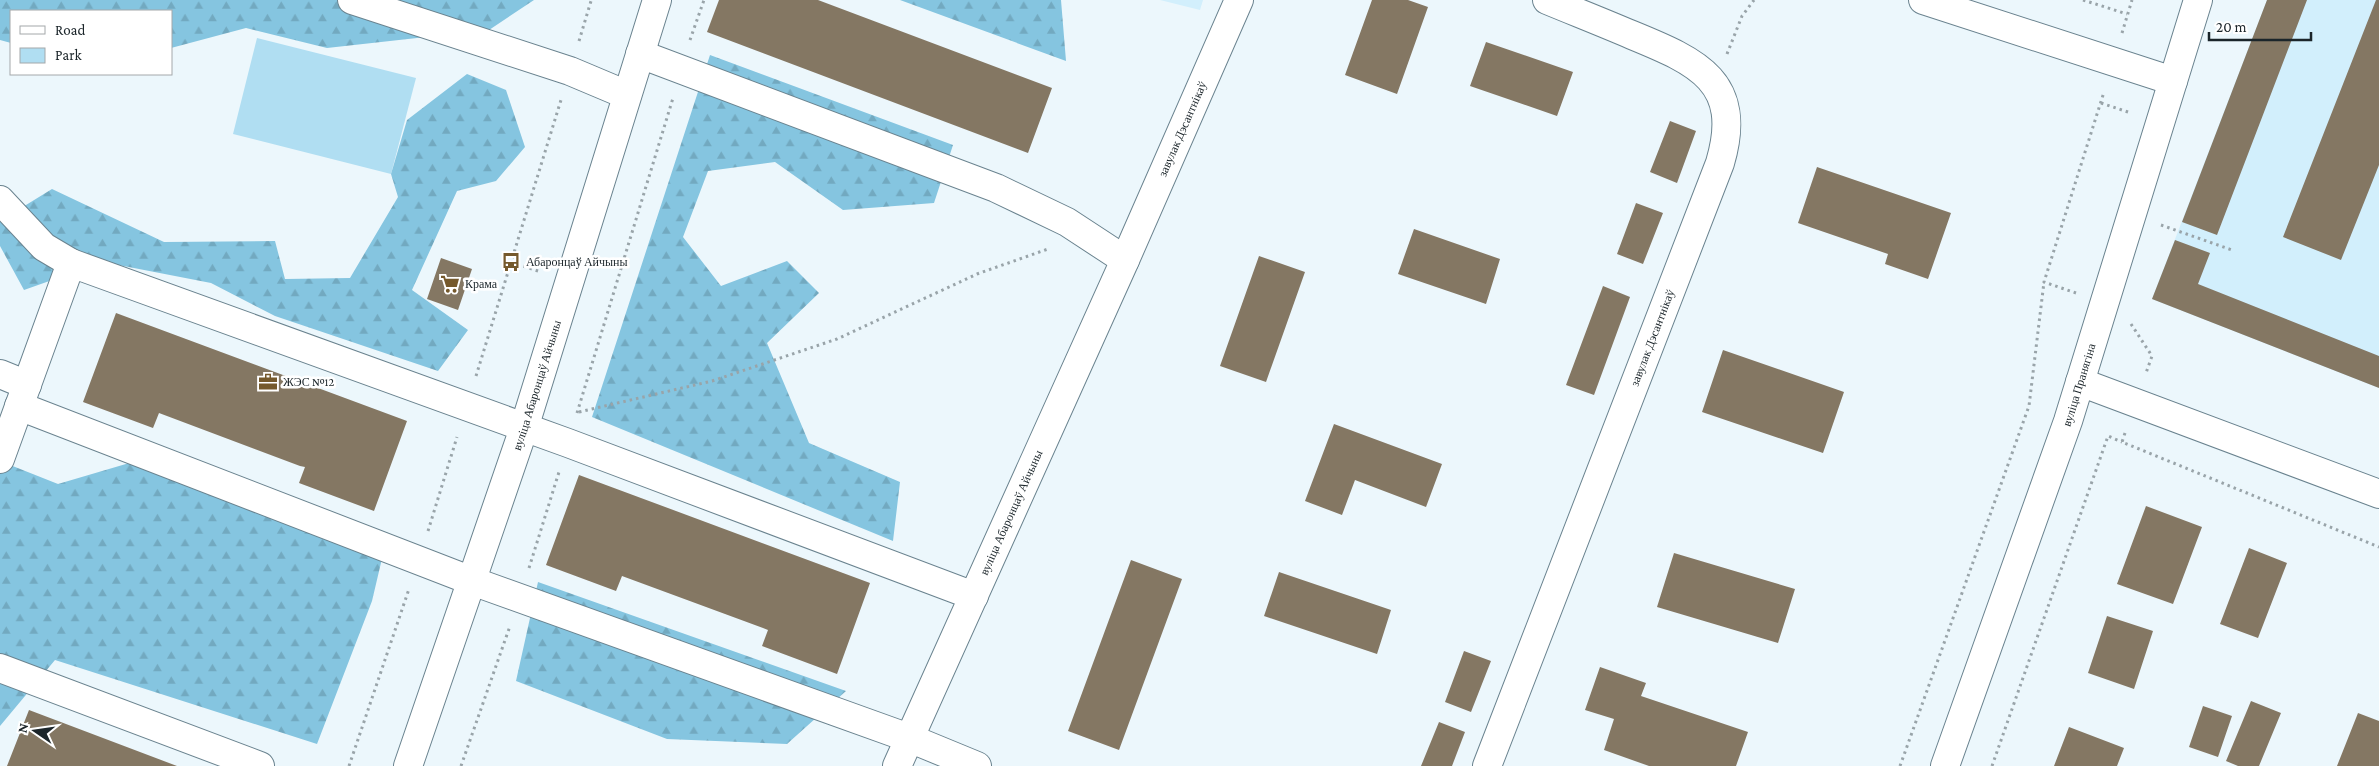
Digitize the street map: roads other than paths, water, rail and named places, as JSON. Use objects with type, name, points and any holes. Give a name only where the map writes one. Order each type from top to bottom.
[{"type":"street","points":[[352,0],[570,71],[627,95]]},
{"type":"street","name":"вуліца Абаронцаў Айчыны","points":[[408,766],[524,428],[657,0]]},
{"type":"street","name":"завулак Дэсантнікаў","points":[[1125,260],[1239,0]]},
{"type":"street","name":"завулак Дэсантнікаў","points":[[1487,766],[1725,146],[1726,113],[1715,85],[1700,69],[1678,55],[1547,0]]},
{"type":"street","points":[[1923,0],[2173,81]]},
{"type":"street","name":"вуліца Пранягіна","points":[[1945,766],[2080,382],[2198,0]]},
{"type":"street","points":[[640,54],[996,188],[1042,208],[1089,235],[1125,260]]},
{"type":"street","points":[[0,200],[44,247],[71,263],[568,443],[974,596]]},
{"type":"street","name":"вуліца Абаронцаў Айчыны","points":[[897,766],[1125,260]]},
{"type":"street","points":[[0,459],[71,263]]},
{"type":"street","points":[[0,374],[23,395],[472,581],[909,738],[977,766]]},
{"type":"street","points":[[2080,382],[2379,494]]},
{"type":"street","points":[[0,668],[260,766]]},
{"type":"place","name":"Абаронцаў Айчыны","points":[[511,262]]},
{"type":"place","name":"Крама","points":[[450,284]]},
{"type":"place","name":"ЖЭС №12","points":[[268,382]]}]
